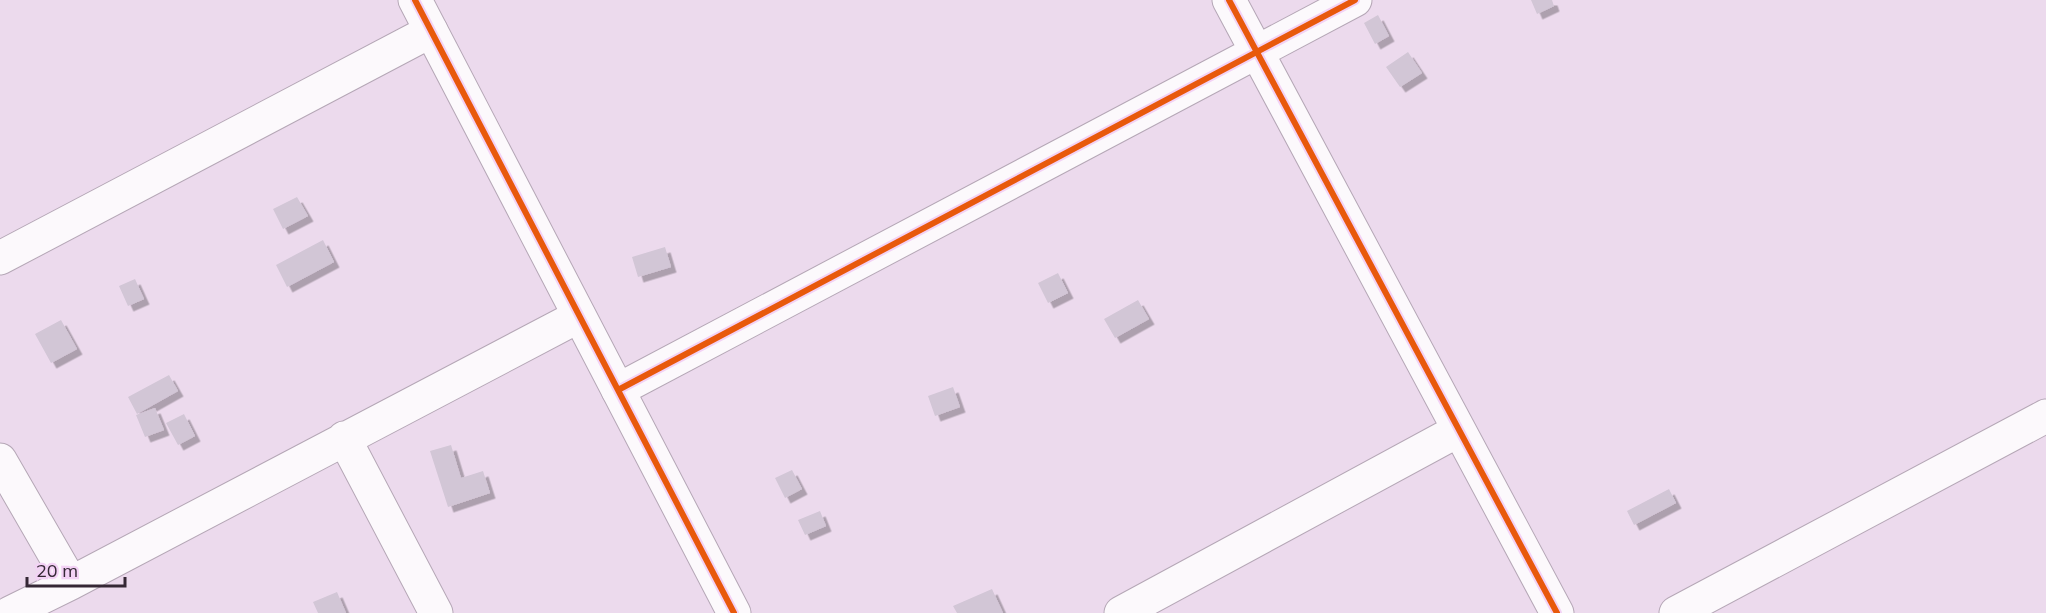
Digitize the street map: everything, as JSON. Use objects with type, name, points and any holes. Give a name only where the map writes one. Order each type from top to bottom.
[{"type":"street","points":[[415,0],[734,613]]},
{"type":"street","points":[[1229,0],[1557,613]]},
{"type":"street","points":[[618,390],[1355,0]]},
{"type":"street","points":[[0,258],[431,31]]},
{"type":"street","points":[[10,613],[579,316]]},
{"type":"street","points":[[1676,613],[2046,416]]},
{"type":"street","points":[[1121,613],[1459,430]]},
{"type":"street","points":[[344,438],[435,613]]},
{"type":"street","points":[[0,460],[71,583]]},
{"type":"building","points":[[1531,0],[1552,0],[1554,6],[1537,14]]},
{"type":"building","points":[[1378,15],[1389,36],[1375,44],[1364,23]]},
{"type":"building","points":[[1408,52],[1422,73],[1400,87],[1386,67]]},
{"type":"building","points":[[297,197],[308,216],[283,229],[273,209]]},
{"type":"building","points":[[323,240],[334,262],[287,287],[276,265]]},
{"type":"building","points":[[665,247],[671,267],[638,277],[632,257]]},
{"type":"building","points":[[1058,273],[1068,293],[1048,303],[1038,283]]},
{"type":"building","points":[[135,279],[144,299],[128,306],[119,286]]},
{"type":"building","points":[[1138,300],[1149,319],[1115,338],[1104,319]]},
{"type":"building","points":[[61,320],[77,349],[51,363],[35,334]]},
{"type":"building","points":[[169,375],[178,391],[137,414],[128,397]]},
{"type":"building","points":[[953,387],[960,407],[935,416],[928,396]]},
{"type":"building","points":[[155,408],[164,430],[145,437],[136,415]]},
{"type":"building","points":[[184,414],[195,436],[178,445],[166,423]]},
{"type":"building","points":[[451,445],[461,478],[483,471],[490,493],[448,507],[430,451]]},
{"type":"building","points":[[792,470],[802,489],[785,498],[775,478]]},
{"type":"building","points":[[1669,489],[1676,503],[1634,525],[1627,511]]},
{"type":"building","points":[[820,511],[826,526],[805,535],[798,520]]},
{"type":"building","points":[[992,589],[1003,613],[957,613],[953,606]]},
{"type":"building","points":[[337,592],[346,613],[318,613],[313,602]]},
{"type":"cycle path","points":[[415,0],[734,613]]},
{"type":"cycle path","points":[[1229,0],[1557,613]]},
{"type":"cycle path","points":[[618,390],[1355,0]]}]
